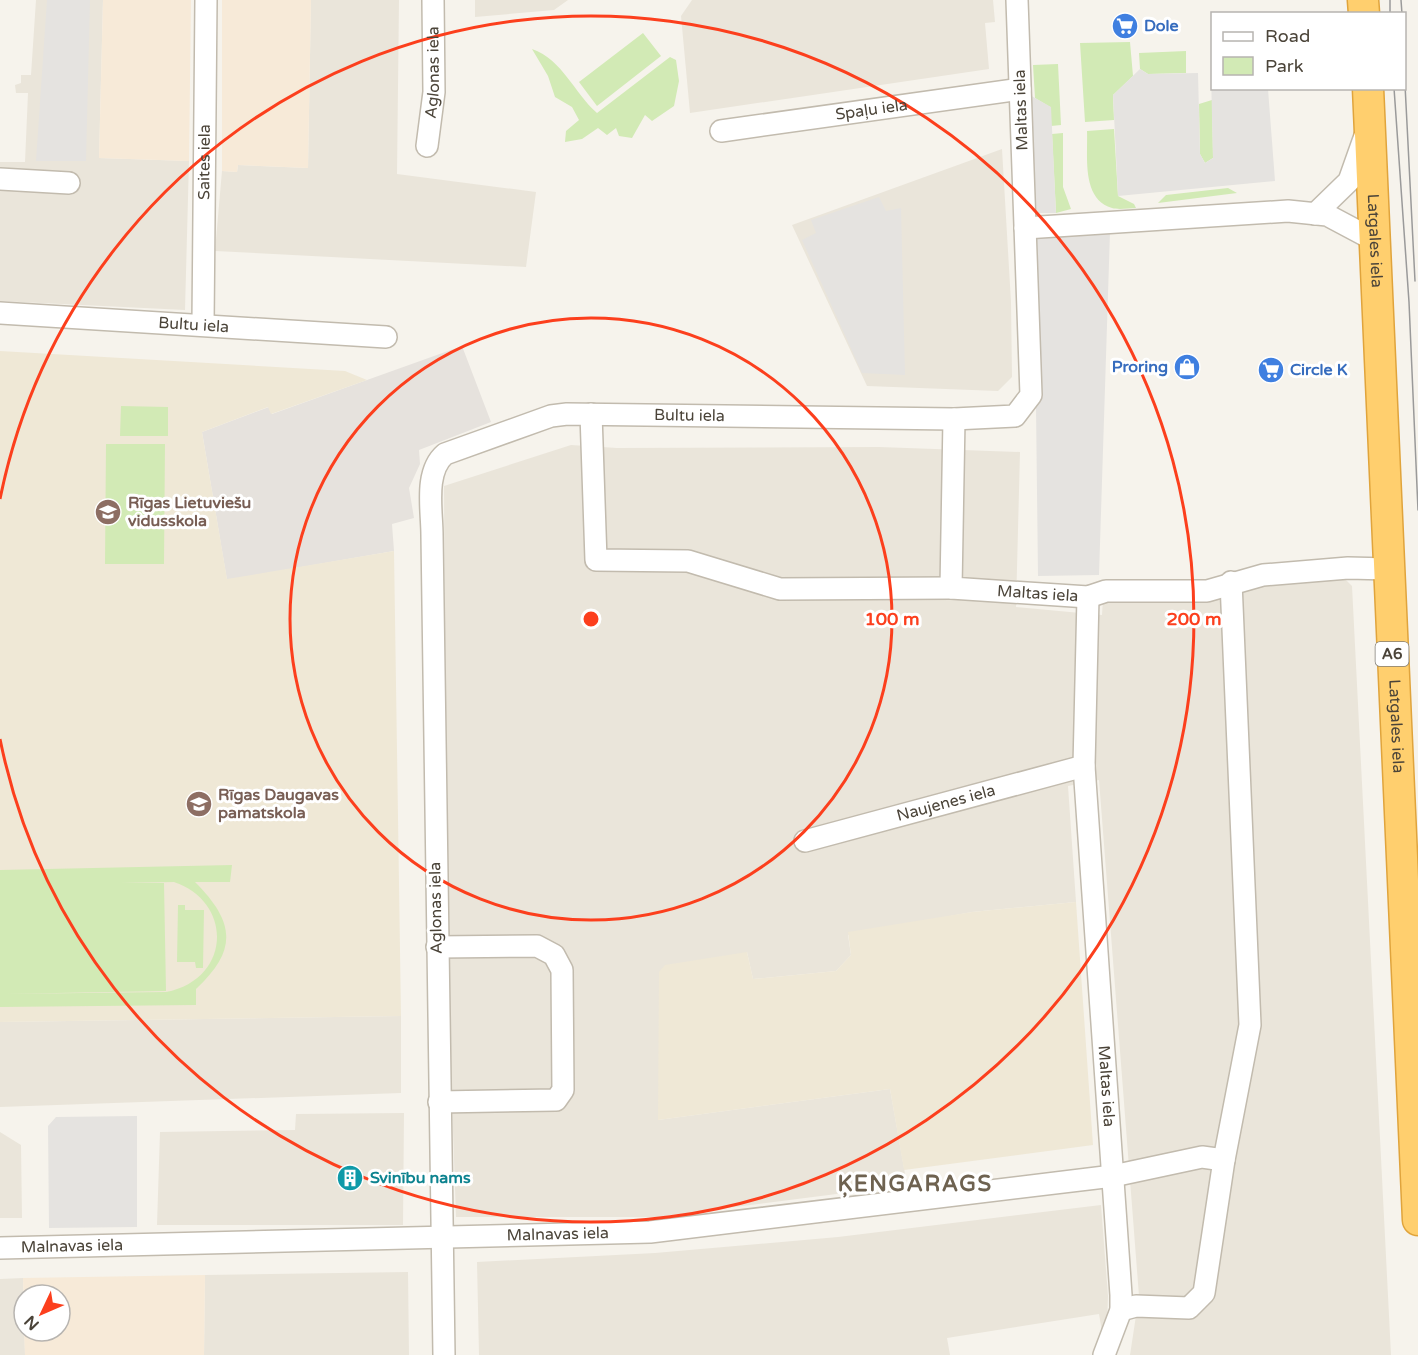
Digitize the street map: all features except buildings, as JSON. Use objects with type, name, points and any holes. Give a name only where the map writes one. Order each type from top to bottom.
[{"type":"highway","name":"Latgales iela","points":[[1368,90],[1418,1220]]},
{"type":"street","name":"Saites iela","points":[[203,324],[206,0]]},
{"type":"street","name":"Aglonas iela","points":[[427,146],[434,92],[433,0]]},
{"type":"street","name":"Maltas iela","points":[[954,419],[1016,416],[1031,395],[1017,0]]},
{"type":"street","name":"Spaļu iela","points":[[721,130],[1020,89]]},
{"type":"street","points":[[1315,214],[1349,181],[1369,123]]},
{"type":"street","points":[[0,179],[69,183]]},
{"type":"street","points":[[1025,228],[1288,211],[1315,214],[1340,221],[1374,240]]},
{"type":"street","name":"Bultu iela","points":[[0,313],[203,324],[386,338]]},
{"type":"street","name":"Bultu iela","points":[[437,461],[445,454],[551,416],[591,414],[954,419]]},
{"type":"street","name":"Maltas iela","points":[[591,414],[596,560],[688,561],[780,590],[951,588],[1088,597],[1084,766],[1121,1310],[1104,1355]]},
{"type":"street","points":[[951,588],[954,419]]},
{"type":"street","name":"Aglonas iela","points":[[437,461],[433,471],[432,547],[444,1355]]},
{"type":"street","points":[[1088,597],[1106,591],[1207,591],[1231,582],[1274,574],[1348,568],[1389,569]]},
{"type":"street","points":[[1121,1310],[1136,1306],[1189,1308],[1204,1293],[1224,1160],[1250,1025],[1231,582]]},
{"type":"street","name":"Naujenes iela","points":[[805,841],[1084,766]]},
{"type":"street","points":[[437,947],[537,946],[554,955],[562,970],[563,1090],[556,1100],[440,1102]]},
{"type":"street","name":"Malnavas iela","points":[[0,1248],[650,1232],[1113,1176],[1202,1157],[1224,1160]]},
{"type":"shaded area","points":[[36,0],[103,0],[99,158],[189,161],[185,310],[0,301],[0,162],[25,162],[28,93],[16,93],[15,85],[21,83],[21,75],[31,75]]},
{"type":"shaded area","points":[[47,0],[90,0],[86,161],[36,161]]},
{"type":"shaded area","points":[[103,0],[191,0],[189,161],[99,158]]},
{"type":"shaded area","points":[[222,0],[311,0],[308,168],[238,165],[237,172],[222,171]]},
{"type":"shaded area","points":[[311,0],[399,0],[397,174],[536,192],[526,267],[215,251],[222,171],[237,172],[238,165],[308,168]]},
{"type":"shaded area","points":[[475,0],[568,0],[554,10],[475,17]]},
{"type":"shaded area","points":[[692,0],[993,0],[995,22],[985,23],[989,69],[690,113],[681,16]]},
{"type":"shaded area","points":[[1140,69],[1148,74],[1198,73],[1200,154],[1205,163],[1213,158],[1211,90],[1268,90],[1275,181],[1118,196],[1113,95]]},
{"type":"shaded area","points":[[1028,94],[1051,107],[1056,213],[1035,213]]},
{"type":"shaded area","points":[[1002,149],[1011,302],[1012,377],[998,391],[867,386],[792,225]]},
{"type":"shaded area","points":[[879,197],[886,211],[901,208],[905,375],[862,373],[802,240],[816,233],[811,220]]},
{"type":"shaded area","points":[[1110,232],[1099,575],[1038,576],[1034,236]]},
{"type":"shaded area","points":[[462,346],[491,422],[419,450],[420,464],[409,488],[414,518],[392,524],[394,551],[227,580],[202,432],[269,407],[272,414]]},
{"type":"shaded area","name":"Rīgas Daugavas pamatskola","points":[[0,351],[345,371],[367,380],[271,414],[268,407],[202,432],[227,579],[394,551],[401,1016],[0,1022]]},
{"type":"shaded area","points":[[571,445],[617,448],[879,447],[1020,452],[1016,607],[1102,615],[1103,599],[1118,583],[1340,574],[1352,586],[1391,1355],[1130,1355],[1139,1296],[1099,780],[1068,786],[1076,902],[972,912],[848,935],[851,955],[836,971],[753,979],[747,952],[658,1120],[890,1089],[907,1185],[657,1217],[456,1217],[446,928],[444,486]]},
{"type":"shaded area","points":[[1076,902],[1093,1145],[904,1170],[890,1089],[658,1120],[659,972],[665,965],[747,952],[753,979],[836,971],[851,955],[848,932],[972,912]]},
{"type":"shaded area","points":[[401,1016],[401,1093],[0,1107],[0,1022]]},
{"type":"shaded area","points":[[404,1113],[403,1225],[157,1225],[160,1132],[295,1130],[296,1114]]},
{"type":"shaded area","points":[[137,1116],[137,1227],[49,1228],[48,1126],[56,1117]]},
{"type":"shaded area","points":[[0,1132],[21,1145],[22,1218],[0,1218]]},
{"type":"shaded area","points":[[1101,1205],[1108,1296],[1107,1324],[1102,1332],[1099,1314],[947,1338],[950,1355],[479,1355],[477,1262],[655,1253],[838,1237]]},
{"type":"shaded area","points":[[408,1272],[409,1355],[204,1355],[205,1275]]},
{"type":"shaded area","points":[[205,1275],[204,1355],[25,1355],[24,1343],[72,1343],[72,1283],[23,1283],[23,1278]]},
{"type":"shaded area","points":[[23,1278],[23,1283],[12,1283],[12,1343],[25,1343],[25,1355],[0,1355],[0,1279]]},
{"type":"green space","points":[[643,33],[661,56],[597,106],[579,82]]},
{"type":"green space","points":[[1130,42],[1133,76],[1113,95],[1114,120],[1085,122],[1080,43]]},
{"type":"green space","points":[[532,49],[552,61],[597,113],[670,57],[676,60],[679,81],[674,106],[652,121],[645,115],[632,138],[619,136],[616,128],[607,135],[598,128],[582,139],[565,142],[566,131],[579,120],[572,107],[555,97],[548,76]]},
{"type":"green space","points":[[1186,51],[1186,73],[1148,74],[1140,69],[1139,53]]},
{"type":"green space","points":[[1058,64],[1061,125],[1051,126],[1050,107],[1035,98],[1033,65]]},
{"type":"green space","points":[[1212,100],[1213,158],[1205,163],[1200,154],[1199,104]]},
{"type":"green space","points":[[1114,129],[1118,196],[1134,204],[1136,208],[1112,208],[1102,203],[1095,196],[1088,176],[1087,131]]},
{"type":"green space","points":[[1063,133],[1063,187],[1071,209],[1056,213],[1052,134]]},
{"type":"green space","points":[[1228,188],[1237,193],[1158,203],[1166,195]]},
{"type":"green space","points":[[121,406],[168,407],[168,436],[120,436]]},
{"type":"green space","points":[[106,444],[165,444],[164,564],[105,564]]},
{"type":"green space","points":[[232,865],[230,882],[195,882],[218,910],[224,923],[225,949],[210,975],[196,989],[196,1005],[0,1007],[0,870]],"holes":[[[174,882],[194,892],[207,906],[215,923],[217,940],[213,957],[203,973],[187,985],[166,992],[2,994],[166,991],[164,883],[121,883]]]},
{"type":"green space","points":[[178,905],[185,905],[185,910],[204,910],[203,968],[196,968],[195,962],[177,962]]},
{"type":"tram line","points":[[1390,0],[1390,12]]},
{"type":"tram line","points":[[1401,0],[1402,12]]},
{"type":"tram line","points":[[1394,90],[1409,302],[1418,510]]},
{"type":"tram line","points":[[1405,90],[1415,281]]},
{"type":"place","name":"Dole","points":[[1125,26]]},
{"type":"place","name":"Proring","points":[[1187,367]]},
{"type":"place","name":"Circle K","points":[[1271,370]]},
{"type":"place","name":"Rīgas Lietuviešu vidusskola","points":[[108,512]]},
{"type":"place","name":"Rīgas Daugavas pamatskola","points":[[199,804]]},
{"type":"place","name":"Svinību nams","points":[[350,1178]]},
{"type":"district","name":"ĶENGARAGS","points":[[915,1184]]}]
